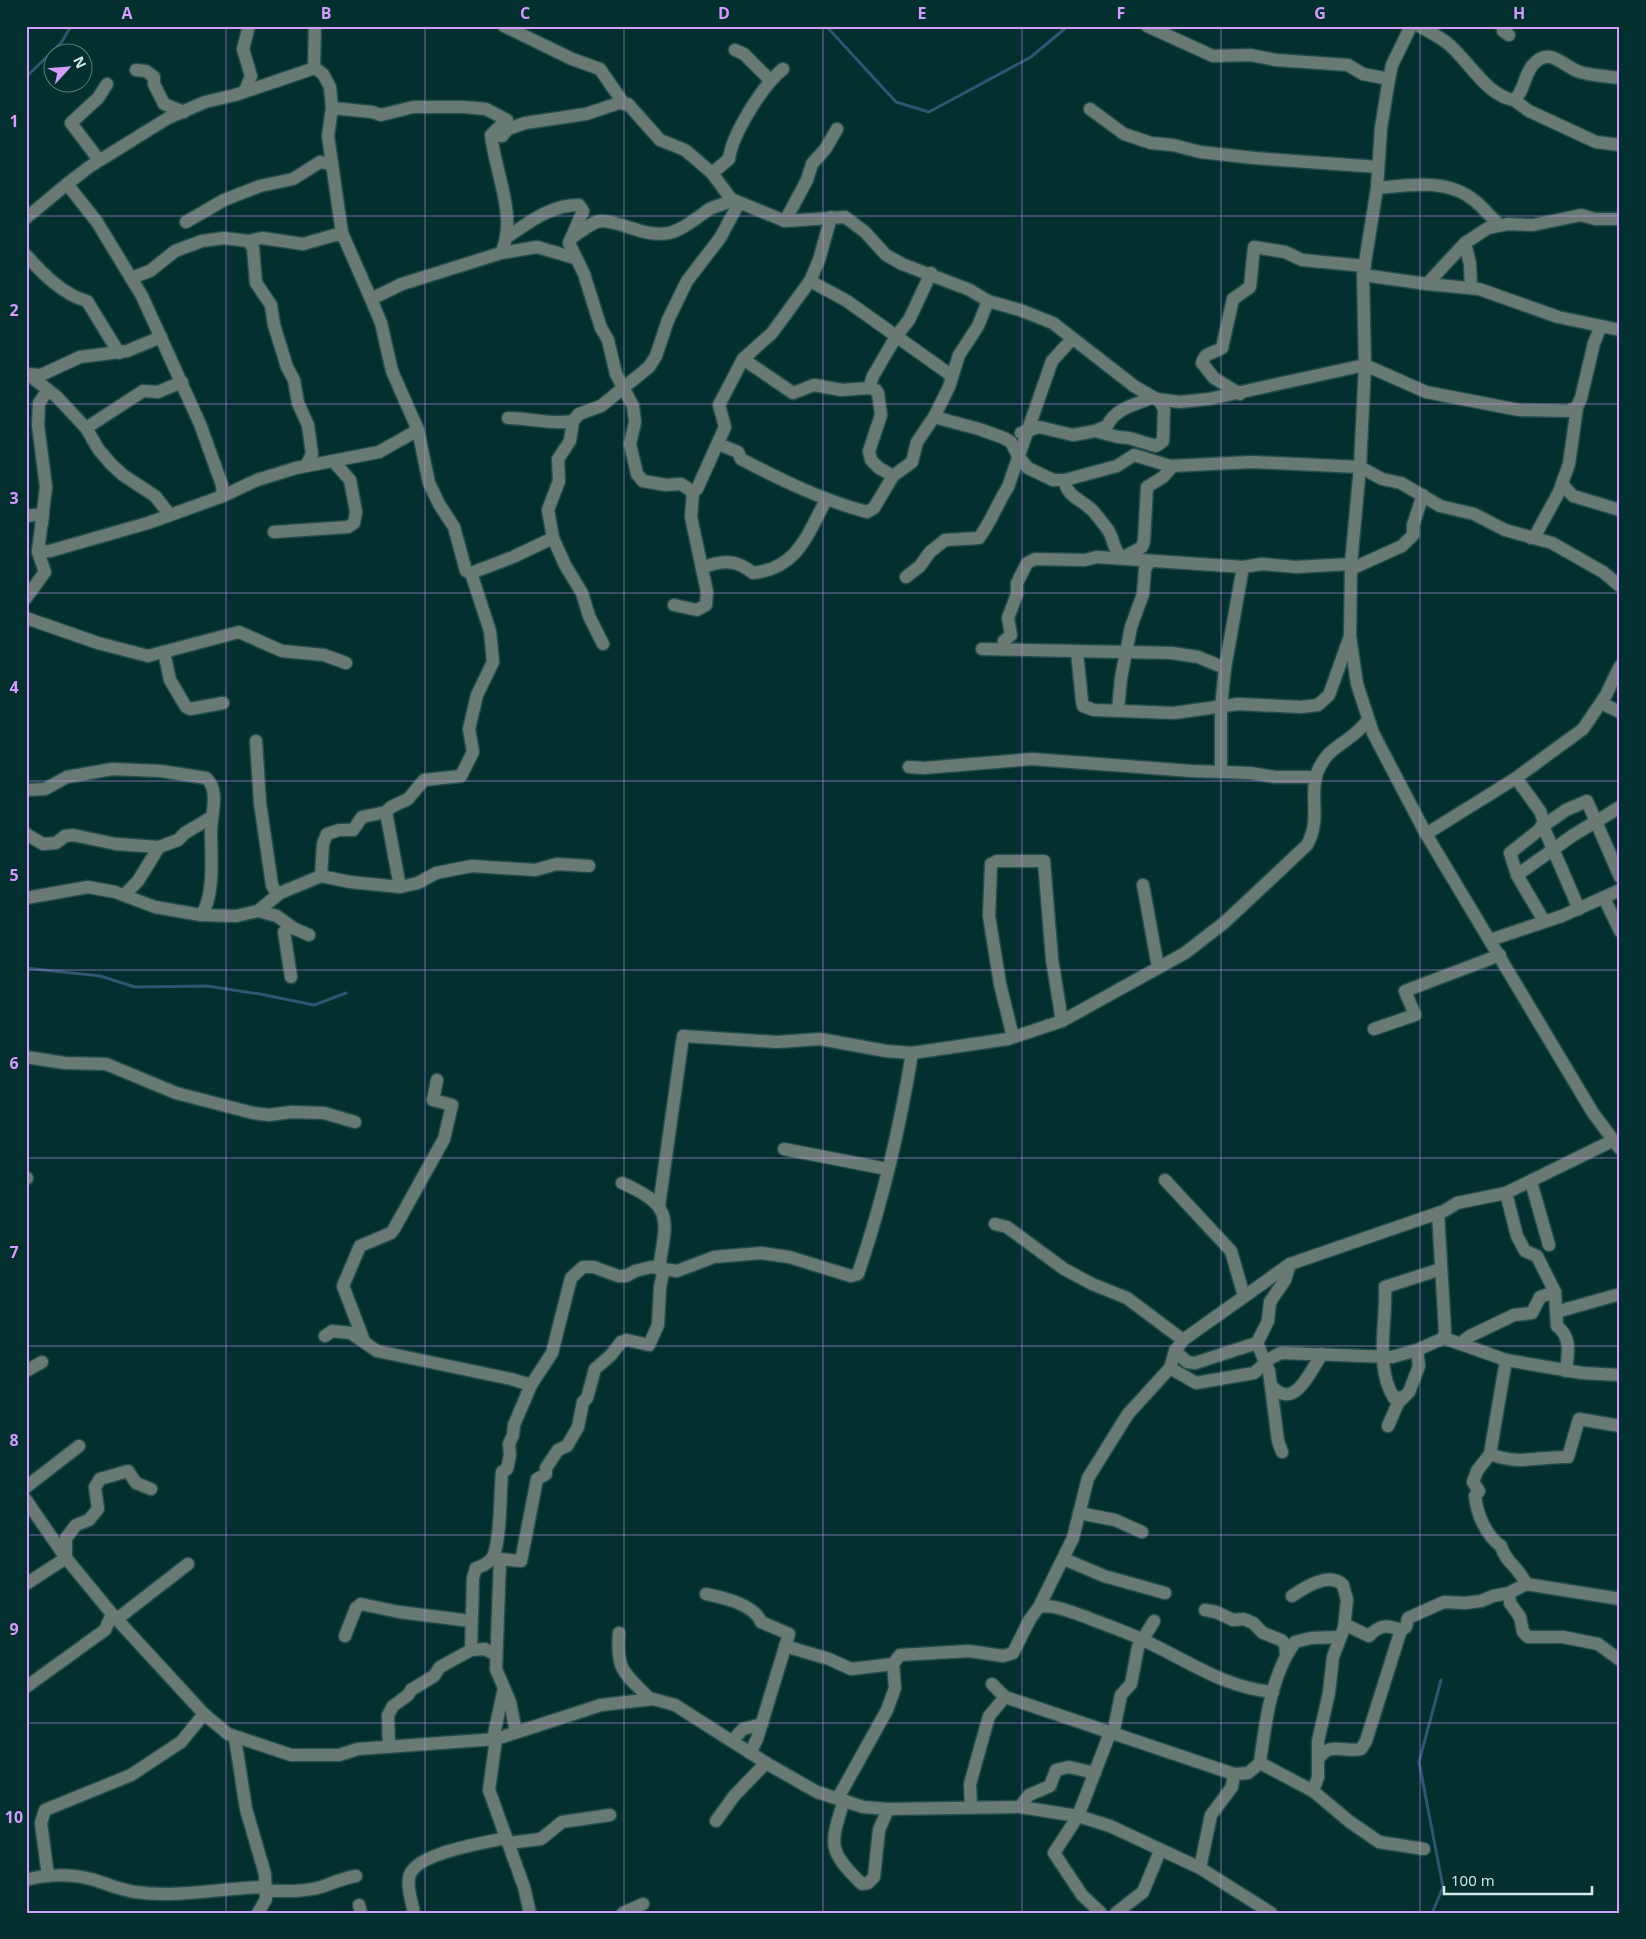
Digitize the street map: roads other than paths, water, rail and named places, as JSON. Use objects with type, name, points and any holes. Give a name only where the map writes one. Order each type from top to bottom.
[{"type":"street","points":[[245,91],[250,76],[243,49],[249,26]]},
{"type":"street","points":[[314,68],[315,26]]},
{"type":"street","points":[[504,26],[572,59],[600,69],[624,104],[635,111],[652,134],[660,140],[685,150],[712,173],[735,201],[785,221],[831,217],[845,218],[854,222],[886,255],[902,264],[970,290],[988,301],[1020,310],[1053,323],[1134,386],[1155,398],[1180,402],[1240,394],[1365,365],[1426,392],[1520,410],[1568,410],[1577,407]]},
{"type":"street","points":[[1147,26],[1213,56],[1250,55],[1276,60],[1348,65],[1363,74],[1389,79]]},
{"type":"street","points":[[888,1809],[879,1830],[874,1877],[868,1883],[862,1884],[846,1869],[833,1849],[834,1832],[841,1799],[887,1710],[895,1688],[893,1664],[900,1655],[916,1653],[969,1651],[1003,1656],[1013,1653],[1030,1619],[1039,1607],[1073,1538],[1088,1478],[1113,1435],[1128,1414],[1170,1368],[1175,1351],[1183,1340],[1290,1264],[1438,1213],[1457,1203],[1506,1193],[1618,1146],[1593,1113],[1426,834],[1368,720],[1357,684],[1350,636],[1351,566],[1360,467],[1365,365],[1364,270],[1377,188],[1381,128],[1389,79],[1392,65],[1411,26]]},
{"type":"street","points":[[1419,26],[1446,42],[1496,92],[1514,100],[1528,112],[1596,142],[1620,145]]},
{"type":"street","points":[[735,50],[744,54],[770,80]]},
{"type":"street","points":[[1514,100],[1518,96],[1526,74],[1533,64],[1546,57],[1558,58],[1579,72],[1620,78]]},
{"type":"street","points":[[26,218],[99,160],[168,118],[206,102],[314,68]]},
{"type":"street","points":[[314,68],[322,74],[330,87],[332,108],[328,136],[342,233],[381,322],[392,371],[418,430],[429,483],[438,504],[454,527],[466,571],[471,573],[490,631],[493,662],[477,696],[469,729],[473,752],[461,776],[424,780],[408,800],[386,812],[362,817],[354,830],[339,830],[327,834],[322,854],[321,876]]},
{"type":"street","points":[[712,173],[729,159],[730,151],[746,119],[770,80],[783,69]]},
{"type":"street","points":[[136,70],[146,71],[154,76],[154,84],[164,104],[184,112]]},
{"type":"street","points":[[99,160],[71,123],[98,98],[108,84]]},
{"type":"street","points":[[491,135],[502,136],[508,129],[525,124],[586,114],[624,104]]},
{"type":"street","points":[[332,108],[372,112],[381,115],[413,107],[486,109],[507,120],[491,135]]},
{"type":"street","points":[[1090,109],[1124,134],[1151,143],[1173,145],[1200,152],[1254,158],[1378,167]]},
{"type":"street","points":[[785,221],[807,180],[812,164],[826,148],[837,129]]},
{"type":"street","points":[[491,135],[507,218],[507,237],[501,253]]},
{"type":"street","points":[[186,222],[224,200],[260,186],[293,179],[320,162],[332,164]]},
{"type":"street","points":[[67,184],[97,222],[131,278],[182,382],[222,485],[223,496]]},
{"type":"street","points":[[1377,188],[1439,185],[1464,193],[1500,225]]},
{"type":"street","points":[[571,238],[600,221],[613,222],[647,234],[667,235],[688,224],[712,207],[735,201]]},
{"type":"street","points":[[604,644],[589,616],[582,593],[565,565],[553,538],[548,510],[559,481],[558,459],[570,441],[573,421],[578,414],[601,406],[624,389],[644,373],[656,356],[668,320],[688,281],[720,238],[735,201]]},
{"type":"street","points":[[507,237],[544,211],[569,205],[579,205],[583,211],[569,243],[584,274],[601,328],[608,340],[616,374],[634,406],[635,422],[630,444],[637,474],[643,480],[666,485],[681,484],[693,492]]},
{"type":"street","points":[[1427,284],[1465,243],[1488,228],[1500,225],[1533,225],[1581,215],[1595,219],[1620,219]]},
{"type":"street","points":[[674,605],[697,610],[706,605],[707,592],[692,517],[693,492],[697,489],[725,427],[719,405],[743,359],[772,333],[810,281],[819,260],[831,217]]},
{"type":"street","points":[[507,218],[521,224],[528,224]]},
{"type":"street","points":[[131,278],[150,271],[175,252],[202,241],[224,238],[248,241],[262,238],[303,244],[342,233]]},
{"type":"street","points":[[248,241],[253,248],[256,283],[272,305],[274,325],[287,367],[294,380],[298,402],[308,425],[312,454],[306,466]]},
{"type":"street","points":[[1465,243],[1470,264],[1471,288]]},
{"type":"street","points":[[371,299],[402,284],[501,253],[537,247],[575,258]]},
{"type":"street","points":[[1240,394],[1214,378],[1202,363],[1203,358],[1210,352],[1222,348],[1233,299],[1250,287],[1254,247],[1284,252],[1302,260],[1364,270],[1427,284],[1479,289],[1558,317],[1620,330]]},
{"type":"street","points":[[26,254],[49,278],[75,298],[87,301],[119,353]]},
{"type":"street","points":[[869,388],[873,376],[897,335],[909,320],[931,274]]},
{"type":"street","points":[[810,281],[847,301],[952,376]]},
{"type":"street","points":[[718,444],[738,452],[741,459],[770,472],[776,478],[796,484],[826,500],[867,512],[874,508],[893,476],[912,462],[917,442],[934,418],[959,355],[978,326],[988,301]]},
{"type":"street","points":[[1531,538],[1535,536],[1562,484],[1570,464],[1577,407],[1601,326]]},
{"type":"street","points":[[27,375],[41,375],[80,357],[119,353],[161,338]]},
{"type":"street","points":[[906,577],[920,566],[930,552],[945,540],[979,538],[1008,487],[1052,361],[1072,339]]},
{"type":"street","points":[[743,359],[793,393],[814,385],[842,390],[869,388],[876,390],[881,415],[870,450],[871,460],[878,468],[893,476]]},
{"type":"street","points":[[616,374],[626,380],[634,380]]},
{"type":"street","points":[[27,375],[48,390],[86,428],[99,450],[123,475],[155,496],[170,515]]},
{"type":"street","points":[[86,428],[143,391],[158,392],[182,382]]},
{"type":"street","points":[[26,598],[45,572],[38,552],[46,487],[38,425],[39,403],[48,390]]},
{"type":"street","points":[[1004,438],[1039,427],[1074,435],[1095,432],[1107,426],[1110,418],[1119,412],[1155,398]]},
{"type":"street","points":[[1095,432],[1129,438],[1156,446],[1160,444],[1163,441],[1164,409],[1155,398]]},
{"type":"street","points":[[508,418],[530,418],[562,423],[573,421]]},
{"type":"street","points":[[934,418],[962,424],[1004,438],[1011,442],[1018,456],[1028,468],[1038,475],[1053,480],[1065,480],[1117,466],[1129,457],[1139,455]]},
{"type":"street","points":[[38,552],[50,551],[170,515],[223,496],[257,480],[306,466],[379,452],[418,430]]},
{"type":"street","points":[[1118,437],[1128,442],[1139,455],[1163,466],[1252,462],[1360,467],[1382,479],[1401,483],[1440,506],[1474,514],[1506,530],[1552,544],[1603,572],[1620,586]]},
{"type":"street","points":[[274,532],[348,527],[354,523],[356,512],[350,480],[333,461]]},
{"type":"street","points":[[1122,558],[1142,547],[1147,487],[1163,477],[1173,466]]},
{"type":"street","points":[[1065,480],[1065,485],[1075,498],[1086,504],[1108,529],[1116,553],[1122,558]]},
{"type":"street","points":[[1562,484],[1573,496],[1620,510]]},
{"type":"street","points":[[1003,649],[1004,641],[1011,635],[1008,618],[1017,594],[1018,583],[1027,564],[1035,559],[1122,558],[1243,567],[1262,564],[1296,567],[1351,566],[1402,546],[1413,535],[1413,525],[1423,495]]},
{"type":"street","points":[[702,568],[719,561],[743,565],[753,573],[766,572],[784,564],[795,555],[826,500]]},
{"type":"street","points":[[26,516],[43,514]]},
{"type":"street","points":[[471,573],[513,558],[553,538]]},
{"type":"street","points":[[1118,709],[1121,678],[1131,627],[1143,594],[1145,569],[1150,561]]},
{"type":"street","points":[[1221,772],[1221,707],[1225,668],[1243,567]]},
{"type":"street","points":[[26,618],[98,643],[148,656],[239,632],[282,651],[324,655],[346,663]]},
{"type":"street","points":[[1077,652],[1083,706],[1094,710],[1118,709],[1174,713],[1238,704],[1302,707],[1318,705],[1329,695],[1350,636]]},
{"type":"street","points":[[982,649],[1172,653],[1198,658],[1225,668]]},
{"type":"street","points":[[164,652],[170,680],[186,707],[190,709],[223,703]]},
{"type":"street","points":[[1426,834],[1516,778],[1583,729],[1601,702],[1620,666]]},
{"type":"street","points":[[1601,702],[1620,712]]},
{"type":"street","points":[[659,1206],[683,1036],[777,1042],[820,1039],[886,1051],[912,1053],[960,1048],[1013,1037],[1062,1021],[1185,953],[1225,922],[1307,845],[1314,832],[1316,777],[1329,751],[1361,730],[1368,720]]},
{"type":"street","points":[[256,741],[260,803],[272,886],[274,891],[280,893]]},
{"type":"street","points":[[909,767],[953,766],[1032,759],[1275,777],[1316,777]]},
{"type":"street","points":[[26,790],[51,787],[67,777],[112,769],[161,771],[206,778],[211,782],[214,795],[212,817],[213,865],[206,908],[202,914]]},
{"type":"street","points":[[1516,778],[1540,811],[1543,826],[1579,909]]},
{"type":"street","points":[[1544,921],[1518,875],[1510,853],[1566,810],[1587,801],[1620,877]]},
{"type":"street","points":[[1518,875],[1595,821],[1620,807]]},
{"type":"street","points":[[386,812],[400,887]]},
{"type":"street","points":[[26,834],[43,844],[56,843],[65,836],[73,835],[116,844],[159,848],[178,840],[185,833],[212,817]]},
{"type":"street","points":[[124,895],[138,881],[159,848]]},
{"type":"street","points":[[1013,1037],[1000,984],[989,916],[991,864],[997,861],[1044,862],[1052,959],[1062,1021]]},
{"type":"street","points":[[26,898],[88,887],[124,895],[155,907],[202,914],[236,916],[258,911],[280,893],[321,876],[350,882],[400,887],[418,883],[436,873],[472,866],[535,870],[557,864],[589,866]]},
{"type":"street","points":[[1143,885],[1158,968]]},
{"type":"street","points":[[1490,940],[1579,909],[1620,890]]},
{"type":"street","points":[[1604,898],[1620,931]]},
{"type":"street","points":[[258,911],[277,916],[293,928],[309,935]]},
{"type":"street","points":[[291,977],[284,932],[287,928],[293,928]]},
{"type":"street","points":[[1374,1030],[1415,1015],[1405,991],[1500,955]]},
{"type":"street","points":[[471,1650],[473,1578],[476,1568],[488,1564],[493,1557],[498,1540],[498,1510],[502,1472],[507,1468],[510,1455],[509,1444],[513,1435],[514,1425],[531,1386],[552,1354],[572,1278],[583,1267],[594,1267],[618,1276],[651,1267],[677,1271],[714,1257],[761,1253],[789,1257],[851,1276],[858,1274],[870,1241],[904,1101],[912,1053]]},
{"type":"street","points":[[26,1057],[65,1062],[106,1064],[176,1093],[253,1113],[269,1116],[291,1112],[324,1113],[355,1122]]},
{"type":"street","points":[[364,1341],[343,1286],[360,1246],[391,1233],[444,1139],[452,1105],[433,1100],[437,1080]]},
{"type":"street","points":[[784,1149],[887,1170]]},
{"type":"street","points":[[1166,1180],[1231,1251],[1244,1296]]},
{"type":"street","points":[[1531,1182],[1549,1245]]},
{"type":"street","points":[[516,1732],[504,1686],[496,1669],[499,1641],[500,1559],[521,1561],[537,1479],[546,1474],[546,1468],[558,1450],[567,1446],[578,1427],[582,1402],[586,1398],[595,1369],[611,1355],[621,1342],[626,1340],[649,1345],[658,1325],[666,1224],[662,1208],[640,1191],[622,1183]]},
{"type":"street","points":[[1506,1193],[1517,1236],[1525,1251],[1537,1256],[1555,1292],[1557,1326],[1566,1333],[1569,1344],[1566,1370]]},
{"type":"street","points":[[1438,1213],[1444,1338]]},
{"type":"street","points":[[995,1224],[1006,1227],[1027,1243],[1092,1284],[1127,1298],[1183,1340]]},
{"type":"street","points":[[1175,1351],[1186,1362],[1195,1362],[1257,1343],[1268,1321],[1270,1302],[1285,1280],[1290,1264]]},
{"type":"street","points":[[1404,1397],[1394,1398],[1390,1392],[1383,1357],[1385,1287],[1442,1269]]},
{"type":"street","points":[[1460,1344],[1470,1336],[1514,1315],[1532,1313],[1540,1297],[1555,1292]]},
{"type":"street","points":[[1556,1312],[1620,1294]]},
{"type":"street","points":[[325,1336],[332,1331],[351,1333],[377,1351],[511,1379],[531,1386]]},
{"type":"street","points":[[1170,1368],[1196,1383],[1254,1373],[1267,1367],[1271,1358],[1286,1353],[1383,1357],[1417,1350],[1444,1338],[1506,1360],[1566,1370],[1620,1375]]},
{"type":"street","points":[[1257,1343],[1267,1367],[1278,1441],[1282,1452]]},
{"type":"street","points":[[1388,1426],[1398,1403],[1409,1392],[1419,1366],[1417,1350]]},
{"type":"street","points":[[1271,1386],[1280,1393],[1285,1394],[1302,1387],[1322,1354]]},
{"type":"street","points":[[1506,1360],[1490,1454],[1477,1472],[1473,1482],[1479,1491],[1475,1496],[1481,1520],[1500,1546],[1503,1556],[1520,1570],[1526,1584]]},
{"type":"street","points":[[26,1371],[42,1362]]},
{"type":"street","points":[[1195,1362],[1208,1381]]},
{"type":"street","points":[[1490,1454],[1507,1460],[1534,1461],[1568,1457],[1579,1420],[1620,1426]]},
{"type":"street","points":[[26,1487],[79,1446]]},
{"type":"street","points":[[66,1558],[66,1538],[76,1525],[89,1520],[98,1509],[95,1487],[100,1479],[128,1471],[136,1483],[151,1489]]},
{"type":"street","points":[[26,1500],[66,1558],[114,1616],[204,1714],[235,1738],[291,1755],[339,1755],[358,1749],[495,1739],[601,1706],[650,1700],[675,1705],[766,1763],[817,1792],[863,1807],[888,1809],[1020,1807],[1078,1816],[1110,1826],[1160,1851],[1200,1868],[1271,1913]]},
{"type":"street","points":[[1079,1513],[1115,1520],[1142,1532]]},
{"type":"street","points":[[26,1584],[66,1558]]},
{"type":"street","points":[[1064,1559],[1104,1576],[1165,1592]]},
{"type":"street","points":[[26,1687],[106,1630],[114,1616],[188,1564]]},
{"type":"street","points":[[1292,1596],[1313,1582],[1341,1582],[1346,1600],[1342,1633],[1333,1657],[1329,1693],[1318,1741],[1318,1777],[1313,1791]]},
{"type":"street","points":[[1318,1758],[1323,1752],[1334,1747],[1356,1751],[1361,1749],[1366,1741],[1402,1630],[1406,1627],[1408,1618],[1429,1607],[1444,1602],[1465,1603],[1481,1601],[1493,1596],[1509,1593],[1526,1584],[1620,1599]]},
{"type":"street","points":[[1509,1593],[1510,1603],[1520,1617],[1522,1632],[1528,1637],[1563,1636],[1598,1644],[1620,1660]]},
{"type":"street","points":[[706,1594],[746,1607],[759,1616],[761,1622],[789,1634],[762,1724],[750,1753]]},
{"type":"street","points":[[345,1636],[356,1608],[361,1604],[399,1612],[471,1621]]},
{"type":"street","points":[[1039,1607],[1047,1605],[1070,1612],[1143,1640],[1196,1669],[1228,1682],[1254,1691],[1273,1692]]},
{"type":"street","points":[[1205,1610],[1216,1612],[1233,1620],[1244,1619],[1254,1623],[1263,1633],[1286,1644],[1286,1654]]},
{"type":"street","points":[[1102,1913],[1082,1895],[1054,1853],[1078,1816],[1112,1733],[1119,1712],[1121,1694],[1131,1684],[1138,1647],[1154,1621]]},
{"type":"street","points":[[992,1684],[1005,1697],[1234,1774],[1248,1773],[1260,1763],[1273,1692],[1286,1654],[1295,1642],[1342,1633],[1348,1626],[1369,1636],[1377,1628],[1386,1625],[1402,1630]]},
{"type":"street","points":[[619,1633],[619,1657],[622,1670],[650,1700]]},
{"type":"street","points":[[785,1646],[829,1659],[851,1669],[893,1664]]},
{"type":"street","points":[[389,1747],[388,1715],[393,1706],[408,1695],[410,1690],[434,1676],[440,1667],[471,1650],[485,1649],[496,1655]]},
{"type":"street","points":[[504,1686],[488,1790],[524,1887],[530,1913]]},
{"type":"street","points":[[971,1807],[970,1784],[989,1716],[1005,1697]]},
{"type":"street","points":[[48,1876],[41,1823],[45,1810],[131,1774],[181,1742],[204,1714]]},
{"type":"street","points":[[732,1741],[743,1729],[762,1724]]},
{"type":"street","points":[[235,1738],[246,1809],[265,1874],[266,1898],[258,1913]]},
{"type":"street","points":[[716,1821],[734,1796],[766,1763]]},
{"type":"street","points":[[1260,1763],[1313,1791],[1350,1822],[1379,1842],[1424,1849]]},
{"type":"street","points":[[1020,1807],[1029,1795],[1050,1786],[1056,1770],[1069,1767],[1095,1773]]},
{"type":"street","points":[[1200,1868],[1211,1816],[1232,1787],[1234,1774]]},
{"type":"street","points":[[414,1913],[409,1878],[413,1869],[435,1855],[507,1840],[541,1839],[562,1822],[610,1815]]},
{"type":"street","points":[[1116,1913],[1143,1892],[1160,1851]]},
{"type":"street","points":[[26,1880],[48,1876],[88,1879],[134,1892],[180,1894],[232,1888],[291,1892],[320,1887],[342,1878],[356,1876]]},
{"type":"street","points":[[623,1913],[642,1904]]},
{"type":"waterway","points":[[26,77],[61,43],[71,26]]},
{"type":"waterway","points":[[826,26],[896,102],[929,112],[1031,57],[1068,26]]},
{"type":"waterway","points":[[26,968],[100,976],[135,987],[207,986],[314,1005],[346,993]]},
{"type":"waterway","points":[[1434,1913],[1433,1911],[1443,1887],[1419,1762],[1441,1680]]}]
